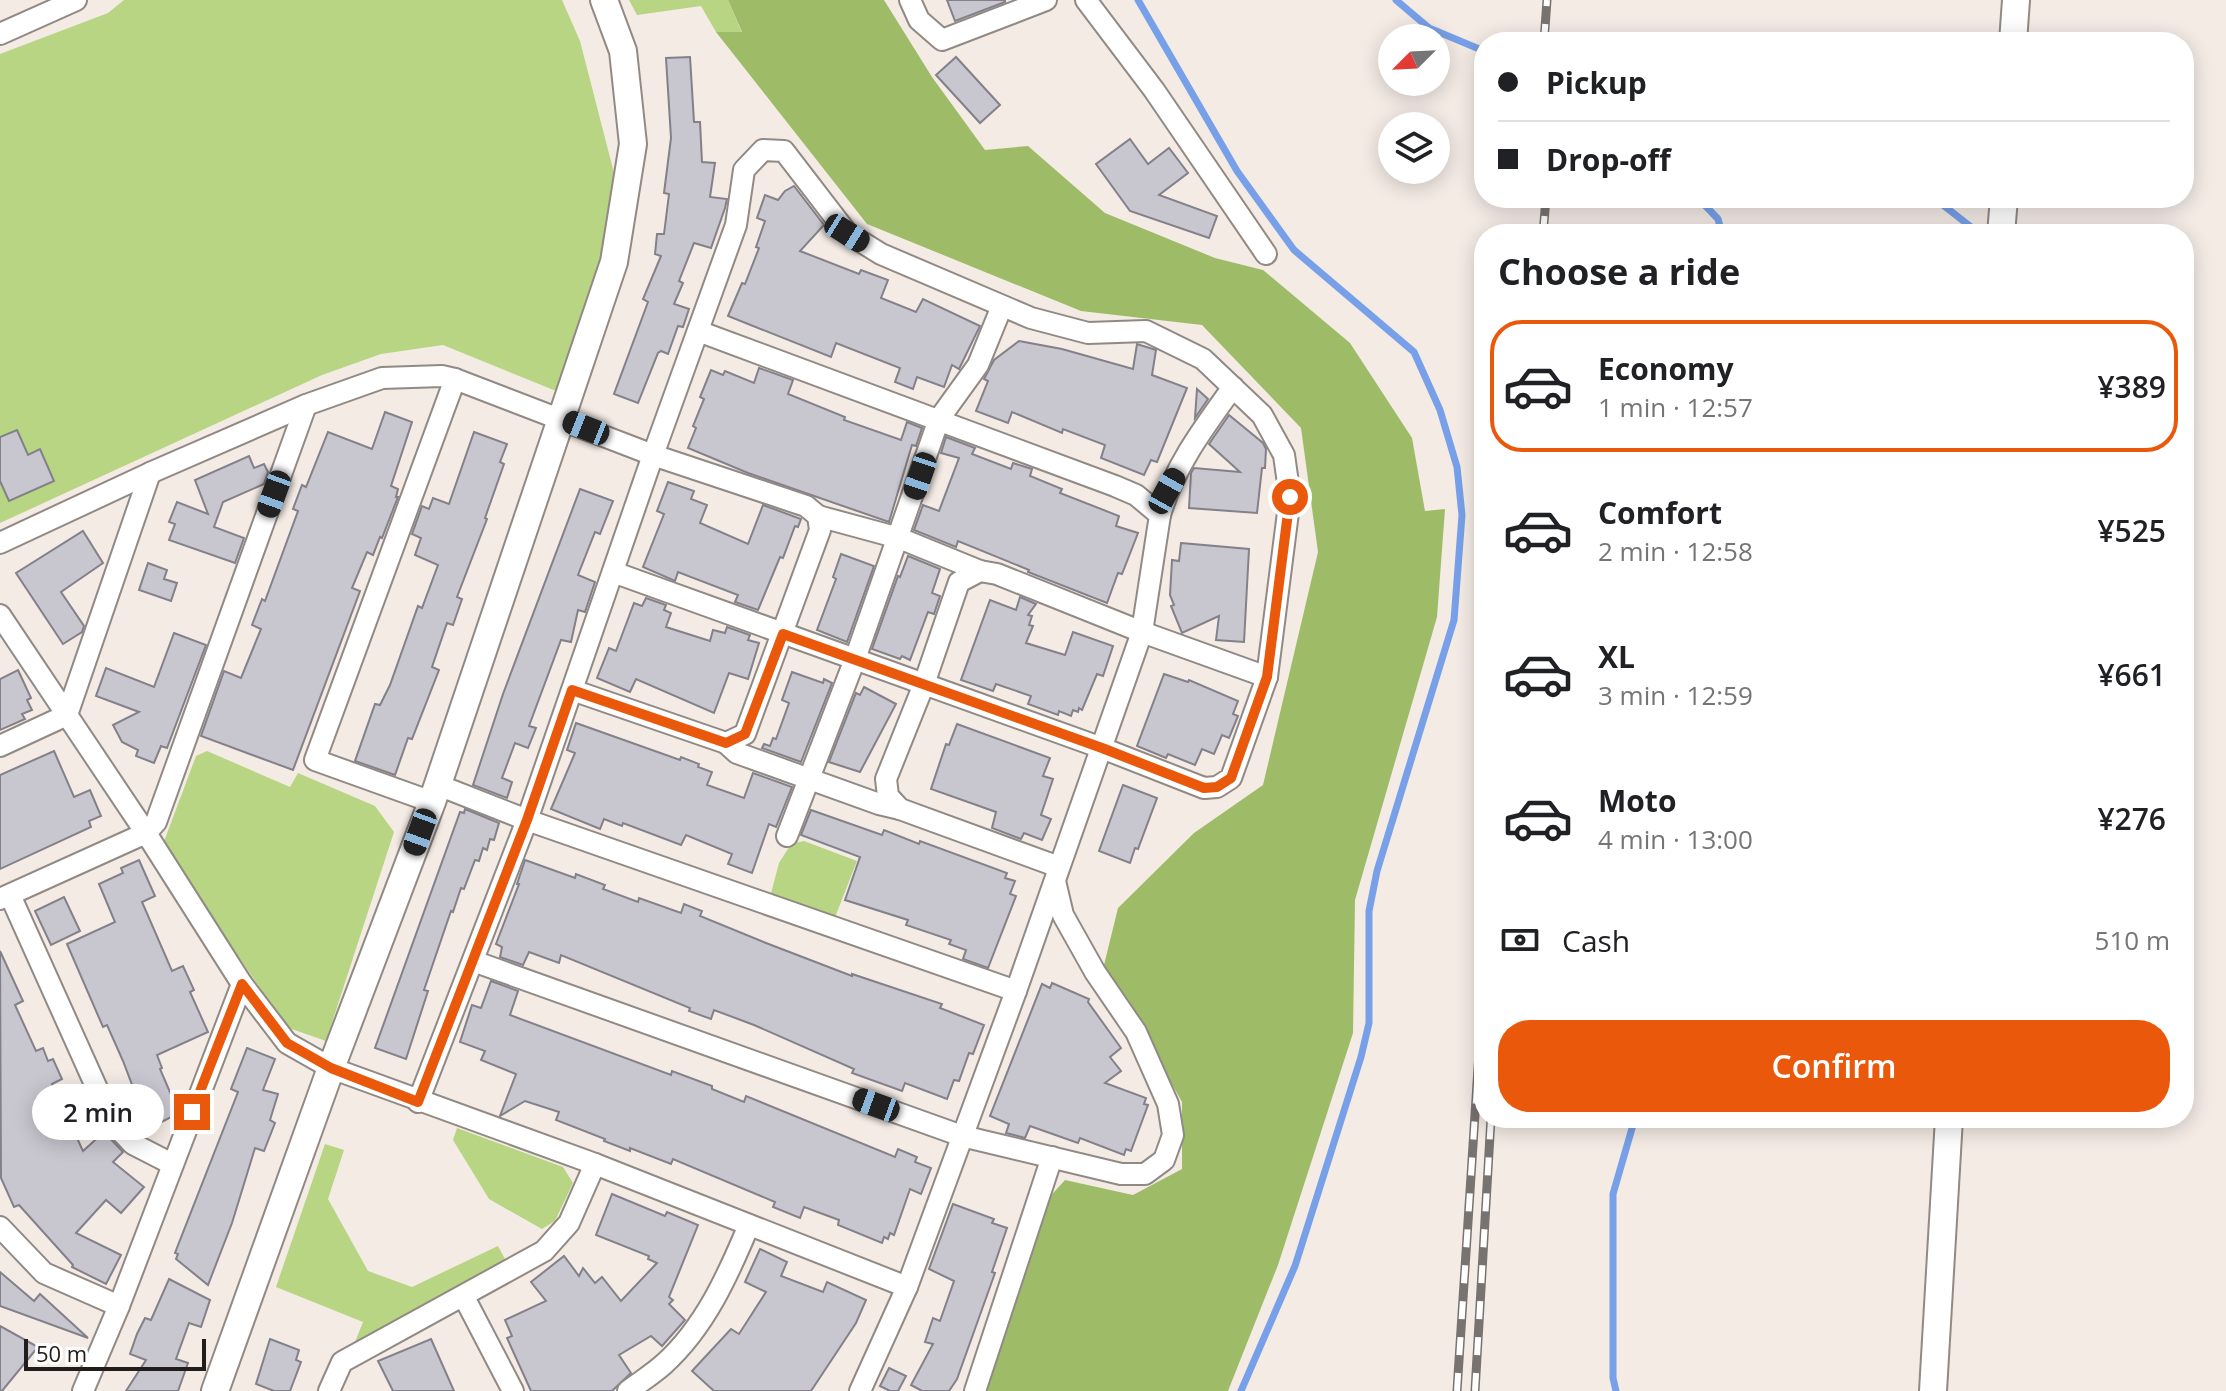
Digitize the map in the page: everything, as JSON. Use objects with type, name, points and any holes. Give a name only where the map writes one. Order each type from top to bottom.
[{"type":"street","points":[[0,34],[76,0]]},
{"type":"street","points":[[215,1391],[331,1068],[435,794],[614,262],[633,144],[623,51],[604,0]]},
{"type":"street","points":[[910,0],[919,20],[942,40],[1046,0]]},
{"type":"street","points":[[1086,0],[1154,90],[1266,254]]},
{"type":"street","points":[[2014,32],[2016,0]]},
{"type":"street","points":[[418,1102],[527,820],[653,455],[736,225],[744,170],[763,150],[784,151],[847,233],[881,254],[1031,318],[1088,333],[1146,331],[1203,359],[1262,415],[1284,455],[1290,497],[1267,677],[1231,778],[1217,787],[1204,788],[1102,748],[613,572]]},
{"type":"street","points":[[787,836],[855,659],[939,419],[978,365],[1002,306]]},
{"type":"street","points":[[698,331],[1136,495],[1160,515]]},
{"type":"street","points":[[0,543],[306,405],[382,378],[442,376],[653,455],[806,506],[818,516],[899,538],[1267,677]]},
{"type":"street","points":[[455,379],[315,760],[527,820],[1016,991]]},
{"type":"street","points":[[860,1391],[907,1287],[1016,991],[1142,632],[1160,515],[1167,491],[1200,432],[1233,387]]},
{"type":"street","points":[[172,1164],[133,1144],[112,1122],[5,897],[146,833],[156,822],[306,405]]},
{"type":"street","points":[[0,746],[67,715],[150,473]]},
{"type":"street","points":[[726,743],[745,734],[820,530],[818,516]]},
{"type":"street","points":[[900,809],[888,796],[886,779],[924,684],[959,582],[980,571]]},
{"type":"street","points":[[0,615],[146,833],[242,984],[287,1043],[331,1068],[595,1164],[907,1287]]},
{"type":"street","points":[[572,690],[726,743],[737,753],[900,809],[1057,874]]},
{"type":"street","points":[[473,961],[962,1136],[1121,1174],[1145,1174],[1164,1160],[1173,1135],[1168,1104],[1136,1032],[1095,972],[1063,915],[1057,874]]},
{"type":"street","points":[[83,1391],[119,1306],[242,984]]},
{"type":"street","points":[[1933,1391],[1948,1128]]},
{"type":"street","points":[[975,1391],[1052,1157]]},
{"type":"street","points":[[329,1391],[342,1362],[544,1251],[569,1223],[595,1164]]},
{"type":"street","points":[[628,1391],[664,1364],[698,1325],[725,1282],[749,1225]]},
{"type":"street","points":[[0,1227],[44,1273],[119,1306]]},
{"type":"street","points":[[464,1297],[513,1391]]},
{"type":"green space","points":[[124,0],[562,0],[580,41],[614,173],[606,248],[582,326],[556,391],[443,345],[381,354],[322,375],[0,523],[0,54],[108,13]]},
{"type":"green space","points":[[629,0],[728,0],[742,33],[716,32],[701,6],[637,15]]},
{"type":"green space","points":[[728,0],[884,0],[932,77],[985,150],[1028,146],[1105,213],[1215,258],[1263,270],[1350,343],[1412,438],[1425,511],[1445,509],[1437,617],[1355,900],[1353,1033],[1278,1265],[1228,1391],[975,1391],[1035,1213],[1065,1180],[1133,1195],[1182,1169],[1182,1102],[1104,965],[1118,908],[1194,833],[1263,785],[1318,552],[1301,428],[1202,325],[1081,311],[867,224],[716,32],[742,32]]},
{"type":"green space","points":[[207,751],[290,787],[298,773],[375,806],[394,832],[326,1041],[286,1027],[163,844],[196,756]]},
{"type":"green space","points":[[804,841],[857,861],[834,920],[770,897],[779,863],[791,844]]},
{"type":"green space","points":[[457,1128],[563,1167],[573,1183],[555,1221],[542,1229],[489,1199],[453,1140]]},
{"type":"green space","points":[[325,1144],[344,1150],[328,1199],[368,1271],[412,1287],[498,1246],[507,1263],[353,1347],[363,1322],[276,1287]]},
{"type":"building","points":[[947,0],[1005,0],[1005,2],[955,21]]},
{"type":"building","points":[[690,57],[694,122],[700,122],[702,162],[715,163],[710,197],[727,199],[711,248],[694,243],[679,281],[683,283],[674,304],[689,309],[683,327],[678,326],[668,354],[658,353],[638,403],[614,394],[648,302],[643,299],[661,256],[655,254],[657,234],[664,234],[669,194],[664,193],[671,138],[666,58]]},
{"type":"building","points":[[956,57],[1000,105],[980,123],[936,75]]},
{"type":"building","points":[[1130,139],[1148,164],[1169,148],[1188,173],[1159,195],[1217,216],[1209,238],[1130,211],[1096,164]]},
{"type":"building","points":[[794,186],[824,225],[800,251],[859,274],[861,270],[888,280],[881,298],[916,312],[923,299],[980,326],[959,369],[952,365],[944,387],[917,377],[913,389],[895,382],[900,368],[836,343],[831,357],[728,316],[759,248],[756,247],[765,221],[757,218],[765,195],[778,200]]},
{"type":"building","points":[[1019,341],[1062,349],[1133,369],[1137,344],[1156,350],[1152,375],[1187,388],[1157,462],[1151,460],[1144,475],[1101,458],[1105,445],[1063,429],[1062,433],[1012,412],[1008,423],[976,411],[988,381],[984,379],[994,360]]},
{"type":"building","points":[[759,368],[793,380],[788,394],[845,417],[844,420],[901,440],[907,422],[922,428],[916,446],[912,445],[889,522],[748,473],[688,448],[704,399],[700,397],[711,370],[723,375],[725,371],[754,383]]},
{"type":"building","points":[[1197,389],[1208,399],[1195,418]]},
{"type":"building","points":[[385,412],[412,422],[391,486],[398,489],[398,497],[382,538],[373,555],[367,552],[352,588],[360,591],[293,770],[201,736],[224,671],[241,678],[261,629],[252,625],[262,599],[265,601],[298,511],[293,509],[302,485],[306,487],[328,432],[372,449]]},
{"type":"building","points":[[1229,415],[1266,449],[1257,513],[1189,508],[1194,468],[1240,472],[1209,444]]},
{"type":"building","points":[[17,430],[28,455],[40,449],[54,481],[9,501],[0,481],[0,437]]},
{"type":"building","points":[[474,432],[507,444],[500,462],[504,464],[457,597],[462,599],[453,625],[447,623],[432,667],[439,670],[395,775],[355,761],[375,704],[380,705],[390,685],[418,606],[422,608],[438,565],[415,555],[421,538],[412,534],[422,506],[429,509],[433,498],[449,504]]},
{"type":"building","points":[[946,437],[975,448],[972,454],[1011,469],[1013,463],[1032,469],[1030,476],[1062,489],[1060,493],[1119,516],[1116,526],[1138,533],[1107,603],[958,541],[956,547],[914,530],[923,505],[939,511],[959,458],[941,453]]},
{"type":"building","points":[[249,456],[254,468],[264,464],[268,472],[264,484],[223,502],[214,527],[244,538],[235,563],[169,540],[175,524],[169,522],[177,502],[208,514],[195,480]]},
{"type":"building","points":[[668,482],[694,491],[691,499],[707,505],[700,523],[748,544],[763,505],[801,519],[798,527],[795,526],[783,558],[780,557],[758,610],[735,602],[738,595],[678,572],[675,581],[643,567],[664,514],[657,511]]},
{"type":"building","points":[[580,489],[613,501],[600,534],[595,532],[578,575],[595,582],[585,612],[578,610],[571,642],[561,640],[529,726],[536,728],[528,748],[515,743],[502,778],[512,782],[507,798],[473,785],[503,694]]},
{"type":"building","points":[[83,531],[103,563],[61,592],[84,626],[82,632],[63,644],[16,573]]},
{"type":"building","points":[[1181,543],[1249,549],[1244,642],[1216,640],[1219,616],[1182,633],[1170,595],[1172,560],[1179,561]]},
{"type":"building","points":[[841,554],[874,566],[847,642],[817,630],[836,579],[833,577]]},
{"type":"building","points":[[908,556],[940,569],[932,593],[940,596],[934,614],[928,612],[910,660],[872,649]]},
{"type":"building","points":[[148,563],[167,570],[164,579],[177,583],[171,601],[139,590]]},
{"type":"building","points":[[1020,597],[1036,604],[1028,615],[1032,616],[1029,625],[1033,626],[1026,643],[1065,655],[1073,632],[1113,646],[1103,676],[1097,674],[1082,710],[1073,710],[1071,716],[1059,711],[1058,715],[1028,704],[1031,696],[996,684],[993,691],[961,680],[990,600],[1016,610]]},
{"type":"building","points":[[646,598],[666,605],[664,610],[671,613],[666,627],[710,641],[713,630],[725,633],[727,627],[750,635],[748,640],[759,643],[748,679],[729,673],[714,713],[636,679],[630,692],[597,678],[609,648],[616,651],[634,603],[642,606]]},
{"type":"building","points":[[174,633],[206,645],[167,748],[161,746],[154,763],[136,756],[138,750],[122,742],[113,725],[139,712],[96,696],[106,668],[154,687]]},
{"type":"building","points":[[18,670],[31,698],[27,700],[32,710],[22,714],[25,719],[0,730],[0,679]]},
{"type":"building","points":[[792,672],[832,683],[801,762],[762,748],[764,744],[770,746],[773,738],[776,739],[789,703],[782,700]]},
{"type":"building","points":[[1164,674],[1189,680],[1238,701],[1233,714],[1238,716],[1229,738],[1222,735],[1214,754],[1202,749],[1195,765],[1137,746]]},
{"type":"building","points":[[864,687],[896,704],[860,772],[829,762],[856,693],[860,695]]},
{"type":"building","points":[[576,723],[699,764],[698,767],[712,772],[707,785],[744,798],[753,773],[792,787],[776,827],[769,824],[752,873],[728,864],[732,854],[686,835],[681,845],[604,819],[600,829],[551,809],[575,753],[567,750]]},
{"type":"building","points":[[957,724],[1050,758],[1043,776],[1053,779],[1041,815],[1051,819],[1042,840],[1024,833],[1021,839],[992,828],[996,812],[931,789],[946,744],[949,745]]},
{"type":"building","points":[[54,751],[74,797],[90,790],[101,816],[89,821],[91,827],[0,869],[0,775]]},
{"type":"building","points":[[1123,785],[1157,798],[1130,863],[1099,851]]},
{"type":"building","points":[[465,809],[499,823],[494,840],[490,839],[487,850],[483,848],[479,861],[475,860],[451,911],[424,990],[428,991],[406,1059],[375,1048],[460,812],[464,813]]},
{"type":"building","points":[[811,810],[882,835],[884,830],[919,844],[920,841],[1007,873],[1005,878],[1015,881],[1010,894],[1016,896],[988,968],[963,959],[966,950],[949,944],[951,940],[906,925],[908,920],[845,900],[860,857],[801,835]]},
{"type":"building","points":[[139,860],[155,896],[142,902],[172,971],[183,966],[194,990],[190,992],[208,1032],[157,1055],[179,1113],[153,1124],[142,1134],[127,1098],[127,1093],[134,1090],[123,1061],[107,1025],[103,1027],[67,944],[115,922],[99,884],[123,873],[121,868]]},
{"type":"building","points":[[525,860],[575,878],[576,874],[605,885],[603,889],[638,902],[639,898],[681,913],[684,904],[702,911],[700,916],[766,943],[852,976],[942,1004],[940,1008],[984,1025],[973,1054],[969,1053],[959,1081],[954,1080],[947,1099],[905,1083],[902,1091],[852,1073],[854,1069],[754,1025],[714,1010],[711,1019],[561,955],[559,963],[529,952],[523,965],[500,957],[502,947],[496,944]]},
{"type":"building","points":[[64,897],[80,931],[51,945],[35,911]]},
{"type":"building","points":[[0,951],[23,1001],[15,1005],[36,1051],[43,1048],[48,1061],[53,1059],[62,1079],[52,1084],[83,1151],[104,1132],[123,1152],[113,1162],[144,1187],[121,1213],[106,1200],[76,1233],[121,1255],[106,1284],[72,1267],[19,1205],[14,1207],[1,1178]]},
{"type":"building","points":[[491,981],[518,991],[510,1015],[671,1075],[672,1071],[744,1102],[746,1096],[895,1157],[898,1149],[917,1157],[915,1162],[931,1168],[921,1194],[910,1189],[894,1235],[890,1233],[888,1239],[884,1237],[882,1243],[838,1225],[839,1220],[804,1207],[800,1218],[773,1207],[775,1202],[673,1159],[671,1164],[604,1141],[556,1120],[559,1112],[525,1101],[500,1116],[516,1074],[481,1060],[485,1051],[460,1042],[472,1005],[481,1008]]},
{"type":"building","points":[[1052,983],[1089,999],[1088,1002],[1121,1048],[1110,1057],[1121,1071],[1105,1083],[1146,1098],[1144,1104],[1148,1105],[1131,1151],[1126,1149],[1124,1155],[1080,1138],[1078,1143],[1030,1126],[1025,1138],[1006,1133],[1009,1124],[990,1116],[1042,984],[1050,988]]},
{"type":"building","points":[[247,1048],[275,1059],[263,1090],[278,1094],[270,1120],[275,1123],[264,1151],[255,1148],[232,1223],[208,1285],[176,1259],[178,1254],[175,1253],[238,1092],[231,1089]]},
{"type":"building","points":[[612,1194],[665,1216],[667,1212],[698,1225],[669,1297],[673,1300],[669,1304],[685,1320],[662,1346],[651,1336],[619,1355],[631,1373],[612,1391],[531,1391],[507,1338],[512,1336],[505,1320],[546,1301],[531,1282],[564,1256],[579,1276],[583,1268],[595,1283],[602,1277],[621,1301],[657,1263],[648,1259],[649,1256],[596,1235]]},
{"type":"building","points":[[953,1204],[994,1219],[992,1223],[1007,1228],[992,1272],[995,1273],[957,1379],[949,1391],[922,1391],[911,1385],[933,1344],[925,1342],[933,1318],[940,1321],[954,1281],[929,1269]]},
{"type":"building","points":[[760,1249],[787,1262],[781,1276],[823,1292],[827,1282],[866,1300],[856,1323],[811,1391],[714,1391],[692,1371],[731,1329],[739,1334],[766,1292],[745,1282]]},
{"type":"building","points":[[0,1272],[34,1301],[40,1294],[88,1338],[0,1306]]},
{"type":"building","points":[[169,1279],[210,1300],[201,1327],[189,1323],[176,1359],[188,1363],[178,1391],[126,1391],[146,1360],[130,1354],[137,1334],[145,1318],[151,1320]]},
{"type":"building","points":[[0,1326],[38,1347],[2,1391],[0,1391]]},
{"type":"building","points":[[270,1339],[299,1350],[296,1360],[301,1362],[290,1391],[274,1391],[256,1384]]},
{"type":"building","points":[[431,1339],[454,1391],[393,1391],[378,1361]]},
{"type":"building","points":[[889,1368],[906,1376],[898,1391],[880,1386]]},
{"type":"waterway","points":[[1138,0],[1237,171],[1294,250],[1414,352],[1440,410],[1457,467],[1462,515],[1454,620],[1377,871],[1369,911],[1369,1023],[1361,1057],[1295,1266],[1241,1391]]},
{"type":"waterway","points":[[1396,0],[1429,28],[1474,47]]},
{"type":"waterway","points":[[1708,208],[1719,224]]},
{"type":"waterway","points":[[1947,208],[1967,224]]},
{"type":"waterway","points":[[1616,1391],[1613,1378],[1613,1194],[1632,1128]]},
{"type":"railway","points":[[1545,32],[1547,0]]},
{"type":"railway","points":[[1544,224],[1545,208]]},
{"type":"railway","points":[[1457,1391],[1474,1128]]},
{"type":"railway","points":[[1475,1391],[1490,1128]]},
{"type":"route","points":[[192,1112],[242,984],[287,1043],[331,1068],[418,1102],[527,820],[572,690],[726,743],[745,734],[783,634],[1102,748],[1204,788],[1217,787],[1231,778],[1267,677],[1290,497]]}]
